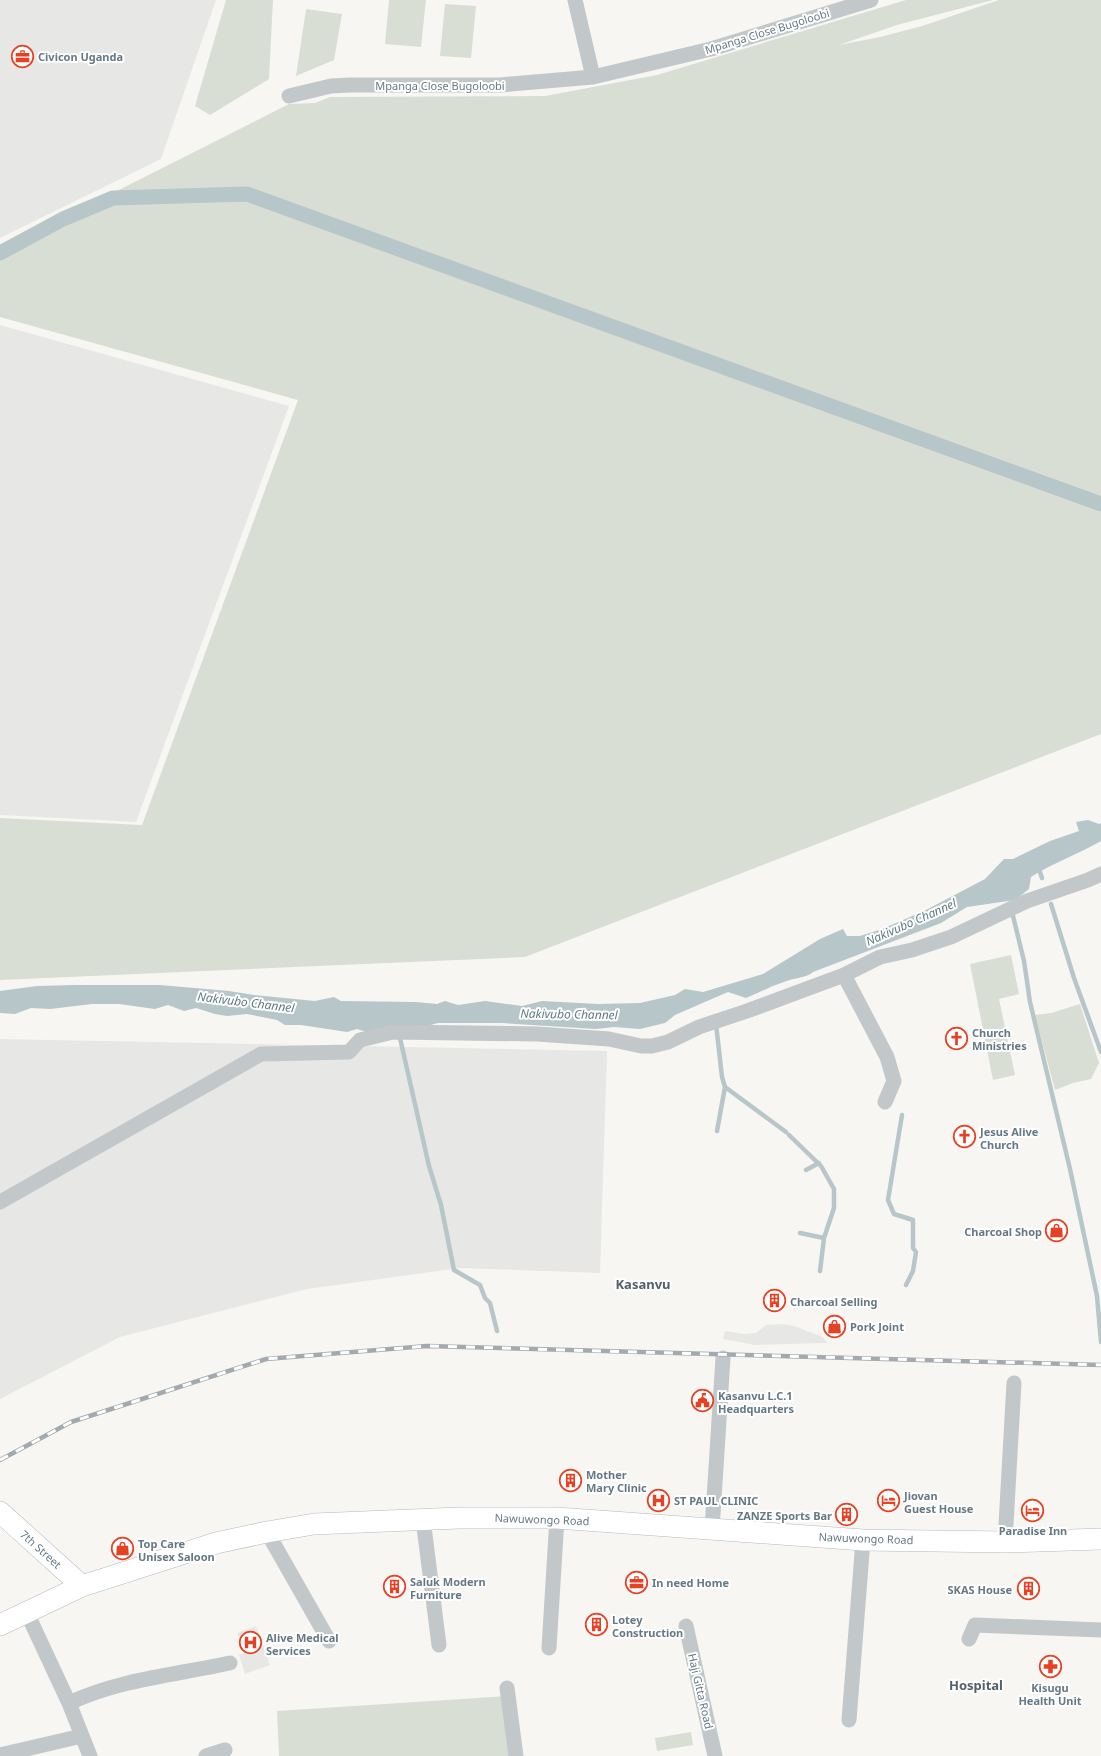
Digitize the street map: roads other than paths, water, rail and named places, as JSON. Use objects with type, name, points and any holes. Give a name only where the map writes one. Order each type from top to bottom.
[{"type":"street","points":[[575,0],[593,77]]},
{"type":"street","name":"Mpanga Close Bugoloobi","points":[[289,96],[331,86],[350,84],[500,86],[593,77],[711,49],[871,0]]},
{"type":"street","points":[[0,1202],[261,1054],[349,1052],[360,1040],[393,1032],[537,1034],[609,1039],[641,1046],[652,1046],[668,1042],[699,1027],[844,975],[880,957],[912,950],[951,937],[1028,901],[1101,874]]},
{"type":"street","points":[[844,975],[887,1057],[894,1081],[885,1102]]},
{"type":"street","points":[[712,1530],[723,1358]]},
{"type":"street","points":[[1005,1542],[1014,1383]]},
{"type":"street","name":"7th Street","points":[[0,1512],[82,1586]]},
{"type":"street","points":[[549,1648],[557,1518]]},
{"type":"street","name":"Nawuwongo Road","points":[[0,1625],[82,1586],[216,1543],[314,1524],[423,1519],[557,1518],[863,1540],[1005,1542],[1101,1539]]},
{"type":"street","points":[[423,1519],[439,1645]]},
{"type":"street","points":[[268,1532],[329,1641]]},
{"type":"street","points":[[849,1720],[863,1540]]},
{"type":"street","points":[[27,1613],[69,1703],[90,1756]]},
{"type":"street","points":[[969,1640],[975,1625],[1101,1630]]},
{"type":"street","name":"Haji Gitta Road","points":[[686,1626],[715,1756]]},
{"type":"street","points":[[69,1703],[105,1688],[131,1681],[230,1663]]},
{"type":"street","points":[[507,1688],[516,1756]]},
{"type":"street","points":[[0,1755],[82,1736]]},
{"type":"street","points":[[206,1756],[225,1750]]},
{"type":"water","name":"Nakivubo Channel","points":[[1088,820],[1099,824],[1101,823],[1101,841],[1031,877],[1029,889],[1015,900],[967,907],[941,923],[813,972],[807,976],[787,981],[746,998],[728,992],[675,1015],[665,1023],[640,1029],[614,1027],[596,1029],[502,1023],[438,1023],[412,1030],[370,1033],[357,1029],[347,1032],[301,1025],[285,1025],[277,1020],[247,1014],[227,1016],[196,1008],[184,1011],[168,1005],[155,1009],[119,1004],[92,1004],[50,1009],[31,1008],[15,1014],[0,1013],[0,991],[37,986],[160,985],[315,1001],[334,997],[341,1001],[416,1002],[437,1004],[445,1001],[458,1005],[485,1001],[522,1006],[542,1001],[598,1004],[640,1003],[675,995],[685,989],[703,992],[763,974],[820,939],[843,929],[847,936],[860,936],[882,929],[926,910],[985,879],[1004,859],[1013,859],[1050,841],[1079,831],[1076,822]]},
{"type":"waterway","points":[[0,253],[63,219],[113,198],[247,194],[1101,504]]},
{"type":"waterway","points":[[1038,866],[1042,878]]},
{"type":"waterway","points":[[1051,904],[1074,978],[1101,1052]]},
{"type":"waterway","points":[[1013,916],[1024,961],[1030,1002],[1070,1169],[1097,1296],[1101,1342]]},
{"type":"waterway","points":[[716,1024],[722,1077],[725,1087],[786,1132]]},
{"type":"waterway","points":[[400,1038],[429,1166],[441,1205],[454,1270],[480,1285],[485,1298],[490,1303],[497,1331]]},
{"type":"waterway","points":[[717,1131],[725,1087]]},
{"type":"waterway","points":[[902,1115],[888,1200],[894,1214],[913,1220],[913,1248],[916,1252],[913,1271],[906,1285]]},
{"type":"waterway","points":[[789,1135],[821,1166],[834,1189],[834,1208],[824,1238],[820,1271]]},
{"type":"waterway","points":[[806,1170],[819,1163]]},
{"type":"waterway","points":[[800,1233],[824,1238]]},
{"type":"railway","points":[[0,1460],[71,1422],[266,1359],[427,1346],[1101,1365]]},
{"type":"place","name":"Civicon Uganda","points":[[23,56]]},
{"type":"place","name":"Church Ministries","points":[[956,1038]]},
{"type":"place","name":"Jesus Alive Church","points":[[964,1137]]},
{"type":"place","name":"Charcoal Shop","points":[[1057,1231]]},
{"type":"place","name":"Charcoal Selling","points":[[774,1301]]},
{"type":"place","name":"Pork Joint","points":[[834,1326]]},
{"type":"place","name":"Kasanvu L.C.1 Headquarters","points":[[703,1401]]},
{"type":"place","name":"Mother Mary Clinic","points":[[570,1480]]},
{"type":"place","name":"ST PAUL CLINIC","points":[[659,1500]]},
{"type":"place","name":"Jiovan Guest House","points":[[888,1501]]},
{"type":"place","name":"Paradise Inn","points":[[1033,1510]]},
{"type":"place","name":"ZANZE Sports Bar","points":[[847,1515]]},
{"type":"place","name":"Top Care Unisex Saloon","points":[[123,1549]]},
{"type":"place","name":"In need Home","points":[[636,1582]]},
{"type":"place","name":"Saluk Modern Furniture","points":[[394,1587]]},
{"type":"place","name":"SKAS House","points":[[1028,1589]]},
{"type":"place","name":"Lotey Construction","points":[[596,1625]]},
{"type":"place","name":"Alive Medical Services","points":[[251,1643]]},
{"type":"place","name":"Kisugu Health Unit","points":[[1050,1667]]},
{"type":"district","name":"Kasanvu","points":[[643,1284]]},
{"type":"district","name":"Hospital","points":[[976,1685]]}]
